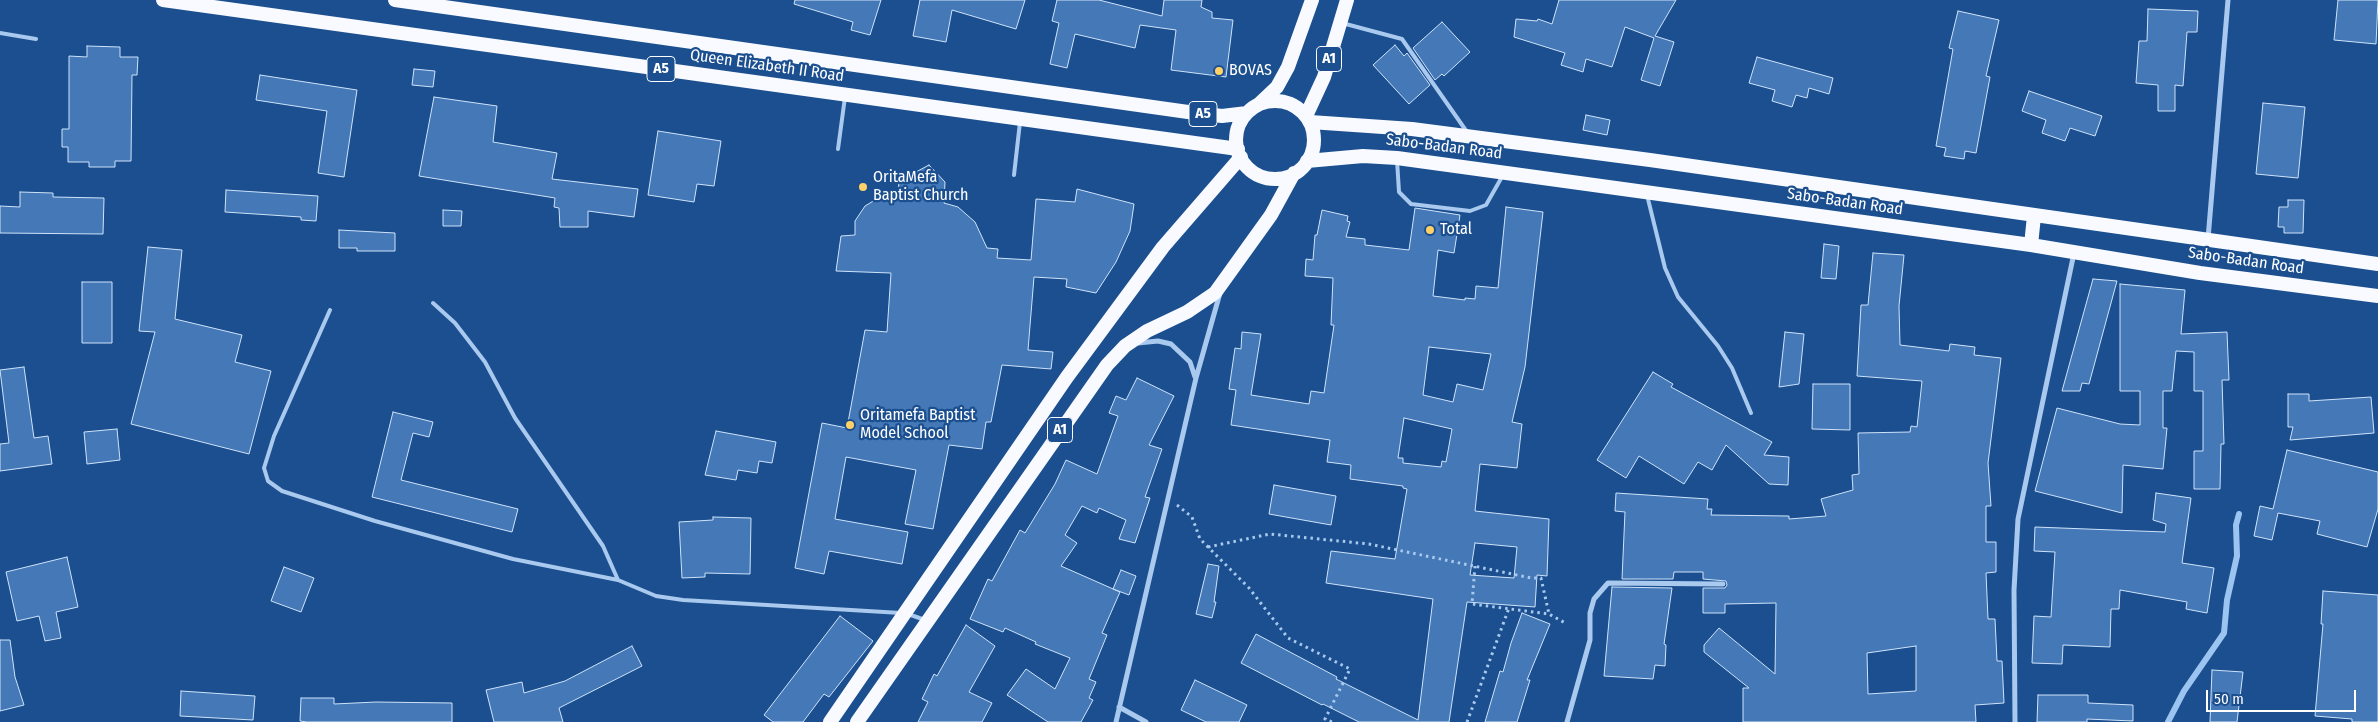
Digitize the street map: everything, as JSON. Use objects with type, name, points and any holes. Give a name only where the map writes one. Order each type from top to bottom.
[{"type":"highway","name":"Queen Elizabeth II Road","points":[[163,0],[1158,138],[1239,153]]},
{"type":"highway","name":"Queen Elizabeth II Road","points":[[395,0],[1158,108],[1222,116],[1252,109]]},
{"type":"highway","name":"A1","points":[[1252,109],[1277,87],[1288,67],[1312,0]]},
{"type":"highway","name":"A1","points":[[1308,119],[1322,83],[1348,0]]},
{"type":"highway","points":[[1270,101],[1284,102],[1296,107],[1308,119],[1314,142],[1307,162],[1294,173],[1277,178],[1260,175],[1246,164],[1239,153],[1238,130],[1252,109],[1270,101]]},
{"type":"highway","name":"Sabo-Badan Road","points":[[1308,119],[1412,129],[2378,264]]},
{"type":"highway","name":"A1","points":[[830,722],[1067,377],[1163,247],[1239,153]]},
{"type":"highway","name":"Sabo-Badan Road","points":[[1307,162],[1363,156],[1397,158],[2031,245],[2200,273],[2378,296]]},
{"type":"highway","name":"A1","points":[[857,722],[1082,398],[1107,365],[1125,346],[1147,331],[1201,304],[1222,285],[1282,199],[1294,173]]},
{"type":"highway","points":[[2031,245],[2034,216]]},
{"type":"street","points":[[2208,241],[2228,0]]},
{"type":"street","points":[[2015,722],[2014,590],[2018,519],[2074,252]]},
{"type":"street","points":[[1116,722],[1167,497],[1196,378],[1222,285]]},
{"type":"street","points":[[1125,346],[1158,340],[1171,344],[1190,362],[1196,378]]},
{"type":"street","points":[[1567,722],[1590,640],[1590,614],[1594,598],[1608,583],[1723,584]]},
{"type":"street","points":[[1119,707],[1146,722]]},
{"type":"lane","points":[[1340,22],[1402,39],[1469,137]]},
{"type":"lane","points":[[0,33],[36,39]]},
{"type":"lane","points":[[838,148],[845,94]]},
{"type":"lane","points":[[1014,175],[1021,119]]},
{"type":"lane","points":[[1397,158],[1399,192],[1411,204],[1470,211],[1486,205],[1505,172]]},
{"type":"lane","points":[[1647,192],[1665,268],[1678,297],[1718,346],[1732,368],[1751,413]]},
{"type":"lane","points":[[433,303],[455,323],[485,362],[515,418],[603,546],[618,580]]},
{"type":"lane","points":[[330,310],[274,436],[264,468],[268,481],[282,491],[384,523],[513,559],[618,580],[656,596],[684,600],[905,613],[927,621]]},
{"type":"path","points":[[1167,497],[1192,517],[1200,538],[1248,588],[1288,638],[1350,668],[1325,719],[1332,722]]},
{"type":"path","points":[[1208,547],[1270,534],[1369,544],[1531,578],[1541,578],[1549,614]]},
{"type":"path","points":[[1475,566],[1472,604],[1549,614],[1567,624]]},
{"type":"path","points":[[1467,722],[1509,608]]},
{"type":"building","points":[[795,0],[881,0],[870,35],[851,30],[853,22],[794,4]]},
{"type":"building","points":[[920,0],[1025,0],[1016,29],[952,10],[946,42],[913,36]]},
{"type":"building","points":[[1057,0],[1099,0],[1162,16],[1164,0],[1202,0],[1201,7],[1212,12],[1212,18],[1233,20],[1226,77],[1171,70],[1176,30],[1140,25],[1135,48],[1075,34],[1067,68],[1050,64],[1059,23],[1052,21]]},
{"type":"building","points":[[1559,0],[1676,0],[1655,36],[1674,42],[1660,86],[1641,80],[1654,38],[1625,27],[1612,67],[1586,59],[1583,72],[1561,65],[1565,53],[1514,37],[1516,19],[1537,21],[1538,19],[1552,24]]},
{"type":"building","points":[[2338,0],[2378,0],[2376,44],[2334,40]]},
{"type":"building","points":[[2148,9],[2198,11],[2197,32],[2187,32],[2183,86],[2175,85],[2175,111],[2158,111],[2158,85],[2136,83],[2139,41],[2147,41]]},
{"type":"building","points":[[1958,11],[1999,20],[1986,76],[1990,77],[1976,153],[1965,151],[1964,159],[1944,156],[1946,148],[1936,146],[1953,49],[1949,48]]},
{"type":"building","points":[[1442,22],[1470,52],[1444,76],[1442,74],[1435,80],[1413,48]]},
{"type":"building","points":[[1395,45],[1404,56],[1407,53],[1430,85],[1409,104],[1373,65]]},
{"type":"building","points":[[87,46],[120,47],[120,57],[138,57],[137,75],[132,75],[131,161],[115,161],[115,167],[89,167],[89,162],[68,162],[68,147],[62,147],[62,129],[69,129],[69,56],[87,57]]},
{"type":"building","points":[[1757,57],[1833,78],[1829,94],[1809,88],[1807,98],[1796,95],[1792,107],[1772,101],[1775,90],[1749,83]]},
{"type":"building","points":[[414,69],[435,71],[433,87],[412,85]]},
{"type":"building","points":[[260,75],[357,90],[344,177],[318,173],[327,111],[256,100]]},
{"type":"building","points":[[2029,91],[2102,116],[2095,136],[2070,128],[2065,141],[2042,133],[2046,120],[2022,111]]},
{"type":"building","points":[[434,97],[497,106],[493,142],[557,153],[552,179],[638,189],[634,217],[588,211],[588,227],[560,227],[559,208],[554,207],[555,198],[419,176]]},
{"type":"building","points":[[2263,103],[2305,107],[2298,178],[2256,174]]},
{"type":"building","points":[[1586,115],[1610,120],[1607,135],[1583,130]]},
{"type":"building","points":[[658,131],[721,141],[714,186],[697,184],[694,202],[648,195]]},
{"type":"building","points":[[929,165],[945,182],[944,203],[958,207],[975,222],[987,248],[998,249],[997,258],[1031,260],[1036,199],[1075,202],[1077,189],[1134,204],[1130,231],[1116,262],[1096,293],[1066,287],[1067,279],[1034,277],[1028,350],[1053,352],[1051,369],[1002,365],[991,422],[986,422],[982,449],[949,445],[933,529],[905,524],[916,470],[846,457],[835,519],[908,532],[902,564],[829,551],[824,574],[795,568],[822,423],[847,428],[865,330],[887,332],[891,273],[836,271],[841,236],[855,235],[855,221],[865,206],[880,197],[898,196],[899,181]]},
{"type":"building","points":[[226,190],[318,196],[316,221],[301,220],[301,217],[225,212]]},
{"type":"building","points":[[20,192],[53,193],[53,197],[104,198],[103,234],[0,233],[0,206],[20,207]]},
{"type":"building","points":[[2288,200],[2304,200],[2303,233],[2284,233],[2284,227],[2278,227],[2279,207],[2288,207]]},
{"type":"building","points":[[1506,207],[1543,212],[1525,367],[1512,422],[1522,424],[1517,468],[1480,464],[1475,511],[1549,519],[1547,576],[1537,575],[1535,607],[1467,602],[1449,722],[1359,722],[1241,663],[1256,634],[1337,677],[1336,679],[1418,720],[1433,599],[1326,583],[1331,551],[1395,559],[1407,489],[1403,488],[1403,486],[1350,479],[1351,465],[1327,462],[1330,440],[1231,425],[1236,390],[1229,389],[1235,348],[1241,349],[1242,332],[1261,334],[1251,395],[1309,404],[1311,391],[1324,393],[1334,325],[1331,325],[1333,278],[1305,276],[1306,259],[1313,260],[1315,235],[1317,235],[1322,210],[1348,216],[1347,221],[1350,222],[1346,237],[1365,239],[1365,245],[1409,250],[1415,208],[1460,215],[1454,253],[1438,250],[1433,296],[1465,300],[1465,298],[1475,299],[1476,286],[1498,288]],"holes":[[[1429,347],[1491,354],[1483,390],[1457,384],[1453,402],[1423,395]],[[1404,418],[1452,429],[1446,462],[1442,461],[1441,467],[1403,463],[1403,458],[1398,458]],[[1475,543],[1517,547],[1514,578],[1470,575]]]},
{"type":"building","points":[[443,210],[462,211],[461,226],[443,226]]},
{"type":"building","points":[[339,230],[395,233],[395,251],[357,251],[357,248],[339,248]]},
{"type":"building","points":[[1824,244],[1839,246],[1836,279],[1821,278]]},
{"type":"building","points":[[148,247],[182,250],[175,319],[242,335],[235,362],[271,371],[249,454],[131,424],[155,332],[139,331]]},
{"type":"building","points":[[1873,253],[1904,255],[1899,306],[1900,345],[1949,351],[1950,344],[1975,347],[1974,355],[2001,358],[1988,463],[1991,506],[1986,506],[1986,542],[1996,542],[1996,572],[1986,573],[1988,619],[1995,619],[1997,661],[2002,661],[2004,703],[1975,705],[1976,722],[1743,722],[1743,688],[1749,688],[1704,652],[1704,645],[1719,628],[1775,674],[1776,603],[1725,604],[1725,613],[1703,613],[1703,588],[1725,588],[1727,585],[1726,581],[1703,579],[1703,572],[1674,572],[1673,579],[1622,579],[1625,512],[1615,511],[1616,493],[1708,499],[1707,509],[1712,509],[1711,515],[1789,516],[1789,519],[1826,516],[1821,499],[1853,490],[1852,475],[1859,474],[1858,433],[1910,432],[1911,426],[1917,427],[1922,381],[1857,376],[1861,305],[1868,305]],"holes":[[[1916,646],[1916,691],[1868,694],[1867,653]]]},
{"type":"building","points":[[2093,279],[2117,281],[2089,384],[2082,383],[2080,391],[2062,391]]},
{"type":"building","points":[[82,282],[112,282],[112,343],[82,343]]},
{"type":"building","points":[[2120,284],[2185,290],[2181,334],[2227,332],[2229,380],[2222,380],[2224,444],[2221,444],[2220,489],[2194,489],[2194,451],[2203,451],[2203,391],[2194,391],[2194,352],[2176,351],[2172,391],[2163,391],[2163,428],[2167,428],[2163,469],[2123,465],[2122,513],[2035,491],[2057,408],[2120,424],[2140,425],[2140,391],[2120,391]]},
{"type":"building","points":[[1785,332],[1804,334],[1799,384],[1779,387]]},
{"type":"building","points":[[24,367],[34,438],[48,436],[52,464],[0,471],[0,444],[9,443],[0,370]]},
{"type":"building","points":[[1653,372],[1673,384],[1671,387],[1772,442],[1764,455],[1789,457],[1788,485],[1769,484],[1726,445],[1712,470],[1698,462],[1684,484],[1639,456],[1626,478],[1597,460]]},
{"type":"building","points":[[1137,378],[1174,396],[1149,445],[1162,449],[1145,497],[1150,498],[1135,543],[1119,539],[1126,520],[1099,508],[1097,513],[1082,506],[1065,535],[1077,543],[1061,566],[1120,592],[1102,633],[1107,635],[1089,679],[1096,682],[1089,698],[1093,700],[1081,722],[1048,722],[1007,695],[1026,669],[1055,689],[1070,658],[1035,644],[1036,642],[1005,628],[1003,632],[970,619],[988,579],[992,581],[1020,530],[1025,533],[1055,484],[1066,460],[1097,474],[1118,416],[1109,413],[1116,396],[1126,400]]},
{"type":"building","points":[[1813,384],[1850,384],[1850,430],[1812,429]]},
{"type":"building","points":[[2288,394],[2309,394],[2309,401],[2371,397],[2374,433],[2290,440],[2293,427],[2288,427]]},
{"type":"building","points":[[393,412],[433,422],[429,437],[413,433],[401,480],[518,509],[512,532],[372,497]]},
{"type":"building","points":[[117,429],[120,460],[87,464],[84,432]]},
{"type":"building","points":[[716,431],[776,442],[772,463],[759,461],[757,473],[738,470],[736,480],[705,475]]},
{"type":"building","points":[[2287,450],[2378,472],[2378,509],[2367,547],[2317,534],[2320,521],[2278,513],[2272,540],[2254,536],[2260,506],[2273,509]]},
{"type":"building","points":[[1274,485],[1336,496],[1331,525],[1269,514]]},
{"type":"building","points":[[2156,493],[2191,498],[2182,563],[2214,568],[2207,613],[2186,609],[2187,602],[2120,590],[2119,609],[2111,609],[2110,647],[2063,645],[2062,664],[2032,663],[2034,616],[2051,617],[2055,552],[2034,551],[2035,527],[2165,532],[2166,524],[2153,520]]},
{"type":"building","points":[[713,517],[751,518],[750,574],[705,573],[705,577],[682,578],[679,522],[713,520]]},
{"type":"building","points":[[67,557],[78,607],[56,612],[61,638],[45,641],[39,616],[17,621],[6,572]]},
{"type":"building","points":[[1208,564],[1219,566],[1214,602],[1216,602],[1212,618],[1196,614]]},
{"type":"building","points":[[284,567],[314,578],[301,612],[271,601]]},
{"type":"building","points":[[1121,570],[1136,576],[1129,595],[1113,589]]},
{"type":"building","points":[[1612,587],[1672,588],[1664,644],[1666,645],[1665,666],[1655,665],[1653,679],[1604,676]]},
{"type":"building","points":[[2323,591],[2378,595],[2378,722],[2352,722],[2352,719],[2315,716],[2323,624],[2321,624]]},
{"type":"building","points":[[1522,613],[1550,624],[1527,680],[1530,680],[1517,722],[1485,722],[1500,671],[1503,672]]},
{"type":"building","points":[[840,616],[873,641],[829,697],[824,694],[803,722],[773,722],[764,715]]},
{"type":"building","points":[[966,625],[995,646],[969,692],[992,703],[982,722],[918,722],[928,702],[922,699],[934,674],[937,676]]},
{"type":"building","points":[[0,640],[10,640],[15,677],[24,705],[0,711]]},
{"type":"building","points":[[632,646],[642,666],[559,708],[563,722],[494,722],[486,690],[522,682],[524,693],[565,681]]},
{"type":"building","points":[[2212,670],[2243,672],[2237,722],[2210,722]]},
{"type":"building","points":[[1195,680],[1247,705],[1239,722],[1206,722],[1181,710]]},
{"type":"building","points":[[181,691],[255,696],[253,720],[180,716]]},
{"type":"building","points":[[2038,695],[2088,695],[2088,703],[2133,705],[2133,721],[2087,719],[2087,722],[2037,722]]},
{"type":"building","points":[[301,698],[334,698],[334,704],[376,702],[452,703],[452,722],[300,721]]},
{"type":"waterway","points":[[2168,722],[2184,691],[2224,633],[2227,600],[2237,556],[2236,525],[2239,514]]},
{"type":"place","name":"BOVAS","points":[[1219,71]]},
{"type":"place","name":"OritaMefa Baptist Church","points":[[863,187]]},
{"type":"place","name":"Total","points":[[1430,230]]},
{"type":"place","name":"Oritamefa Baptist Model School","points":[[850,425]]}]
